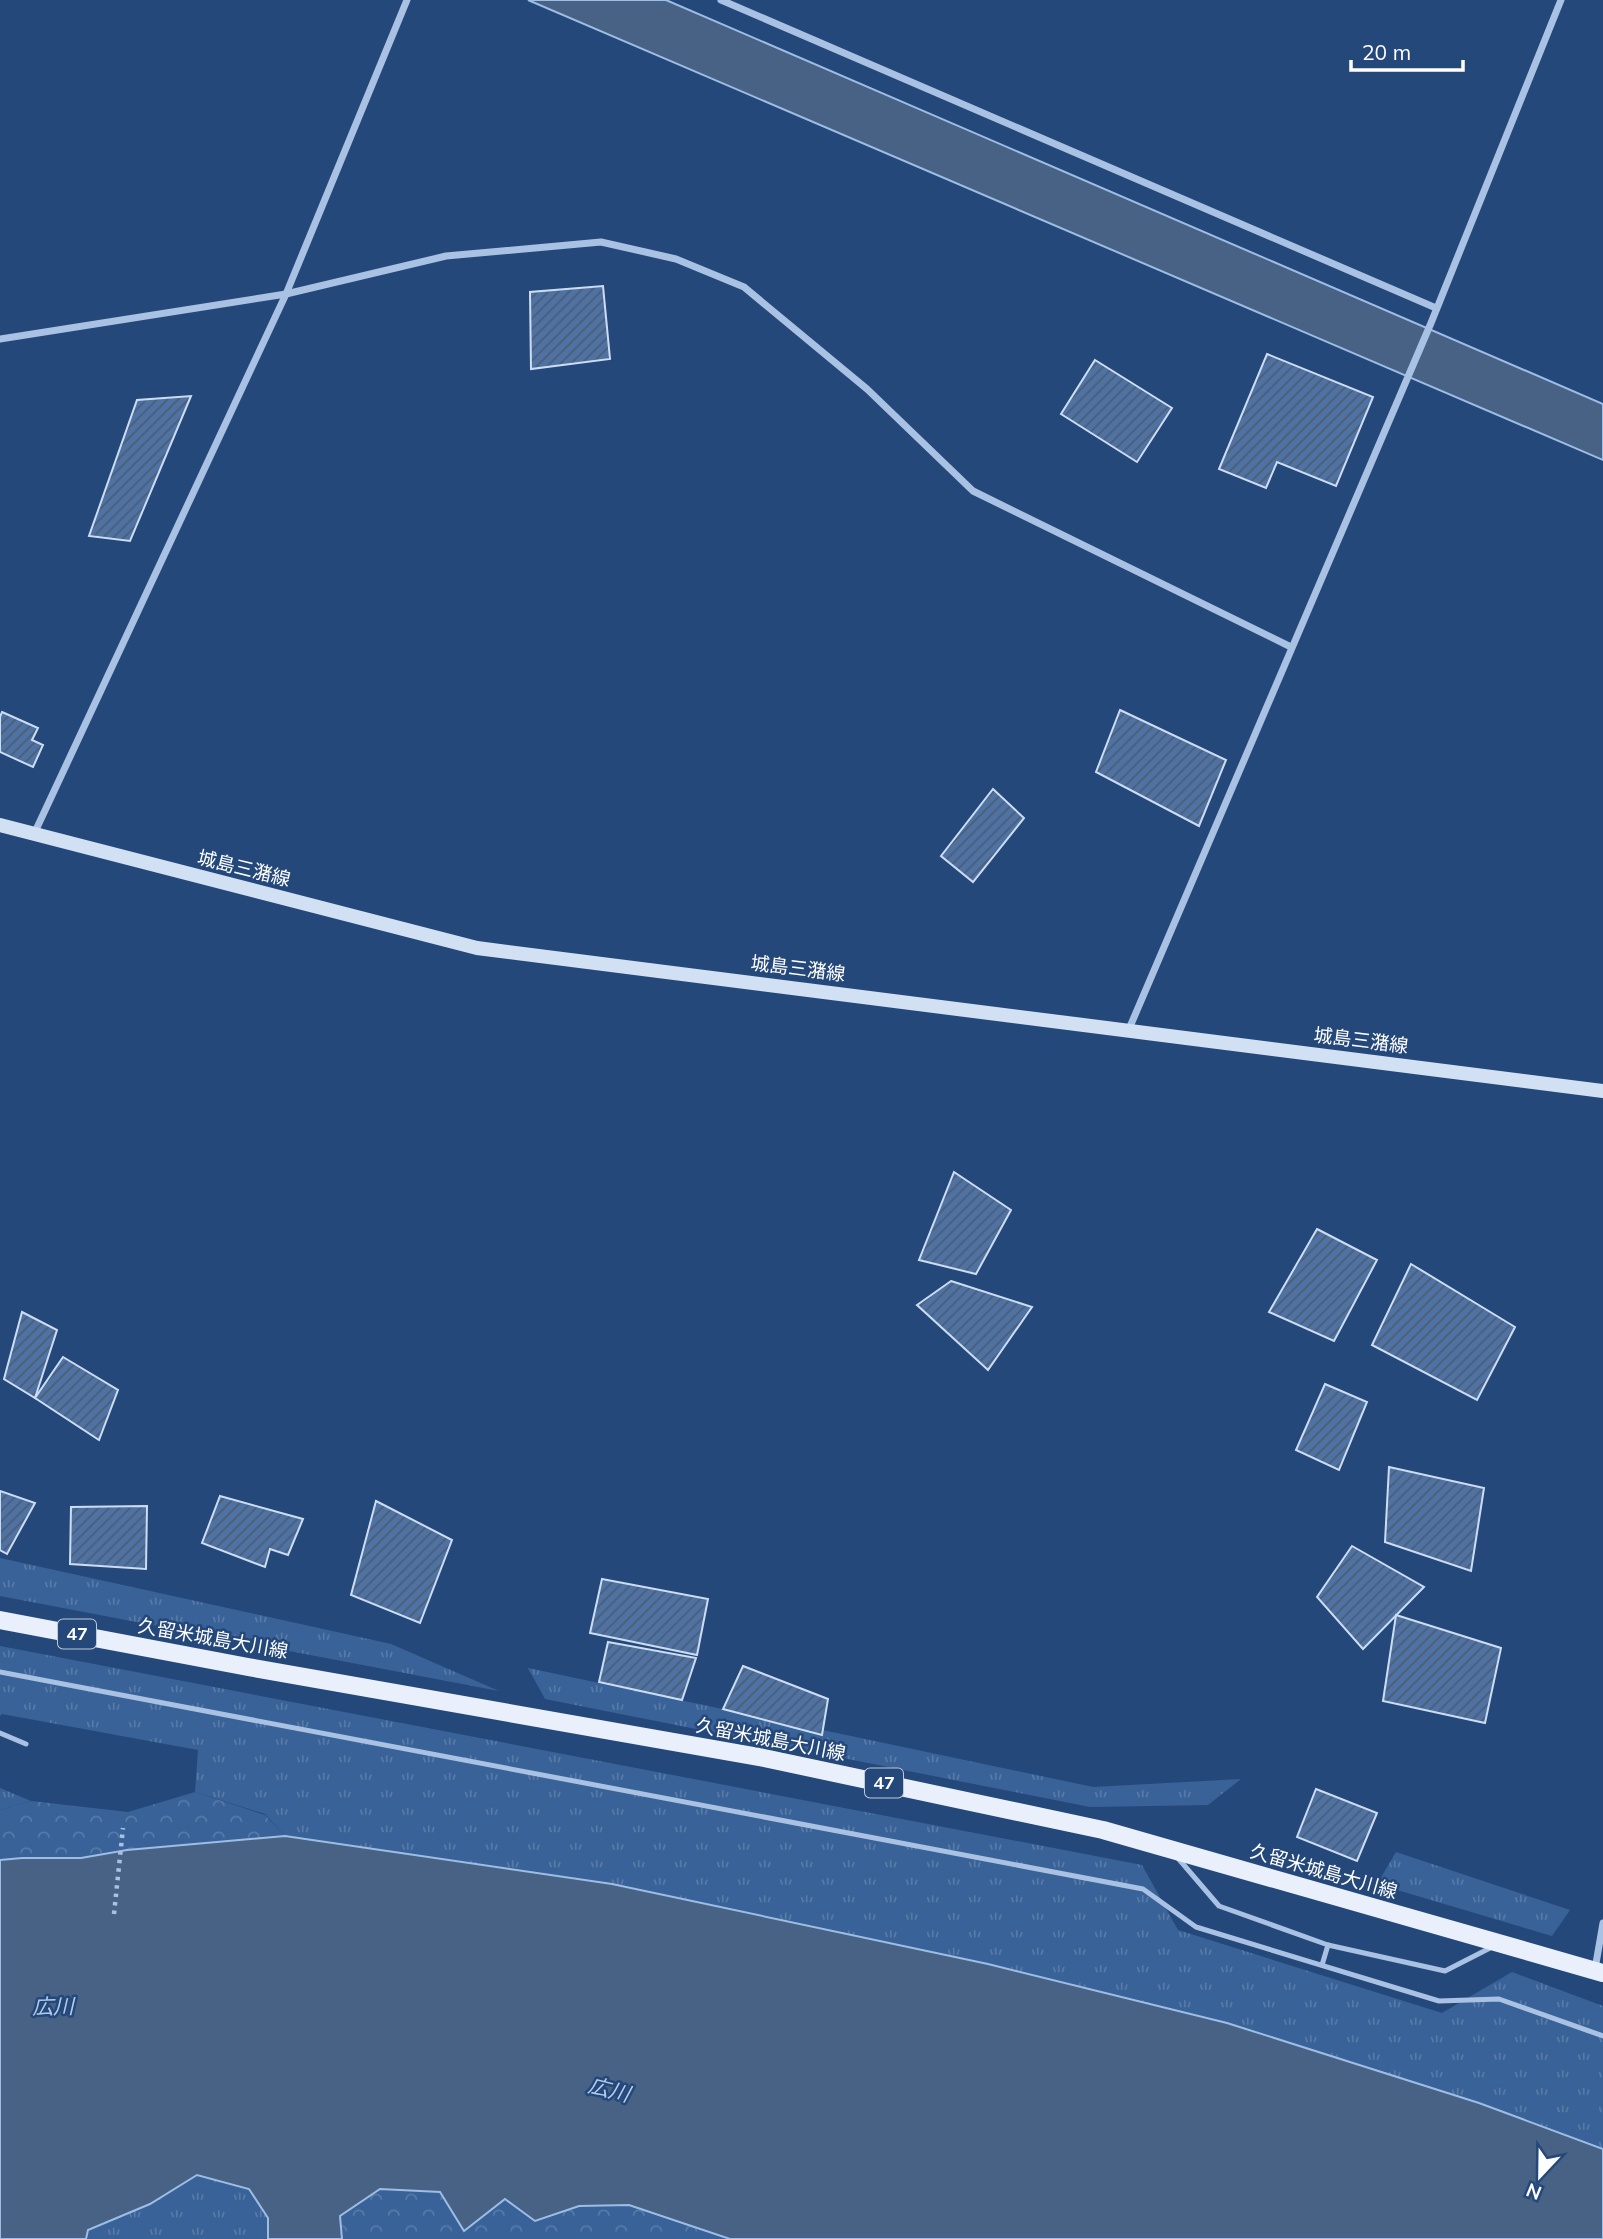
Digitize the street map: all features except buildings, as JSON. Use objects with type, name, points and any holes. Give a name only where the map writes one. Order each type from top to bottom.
[{"type":"main road","name":"城島三潴線","points":[[0,825],[477,948],[1603,1091]]},
{"type":"main road","name":"久留米城島大川線","points":[[0,1620],[275,1672],[764,1758],[1103,1830],[1599,1971]]},
{"type":"street","points":[[33,835],[286,295],[407,0]]},
{"type":"street","points":[[721,0],[1436,308]]},
{"type":"street","points":[[1129,1029],[1431,323],[1561,0]]},
{"type":"street","points":[[0,340],[286,295],[446,256],[601,242],[676,259],[744,287],[867,389],[973,491],[1291,647]]},
{"type":"street","points":[[1599,1971],[1603,1923]]},
{"type":"lane","points":[[0,1672],[1143,1889],[1196,1927],[1439,2001],[1499,2000],[1603,2036]]},
{"type":"lane","points":[[0,1733],[26,1744]]},
{"type":"lane","points":[[1171,1849],[1219,1906],[1328,1945],[1445,1971],[1501,1943]]},
{"type":"lane","points":[[1322,1965],[1328,1945]]},
{"type":"path","points":[[114,1914],[123,1828]]},
{"type":"green space","points":[[0,1558],[391,1644],[499,1691],[0,1596]]},
{"type":"green space","points":[[0,1646],[1142,1865],[1178,1930],[1442,2013],[1512,1972],[1603,2006],[1603,2149],[1479,2103],[988,1964],[612,1884],[285,1836],[265,1814],[195,1792],[198,1750],[2,1714],[0,1716]]},
{"type":"green space","points":[[528,1668],[1093,1787],[1241,1779],[1208,1805],[1090,1807],[545,1699]]},
{"type":"green space","points":[[0,1788],[31,1801],[0,1810]]},
{"type":"green space","points":[[195,1792],[265,1815],[285,1836],[127,1850],[81,1858],[0,1860],[0,1810],[31,1801],[128,1812]]},
{"type":"green space","points":[[1396,1852],[1570,1910],[1552,1936],[1377,1884]]},
{"type":"green space","points":[[197,2175],[249,2189],[268,2218],[268,2239],[86,2239],[88,2230],[150,2204]]},
{"type":"green space","points":[[380,2189],[440,2192],[464,2230],[505,2199],[535,2221],[579,2206],[629,2205],[730,2239],[342,2239],[340,2216]]},
{"type":"water","points":[[528,0],[666,0],[1603,404],[1603,460]]},
{"type":"water","name":"広川","points":[[285,1836],[612,1884],[988,1964],[1227,2023],[1479,2103],[1603,2149],[1603,2239],[730,2239],[629,2205],[579,2206],[535,2221],[505,2199],[464,2231],[440,2192],[380,2189],[340,2216],[342,2239],[268,2239],[268,2218],[249,2189],[197,2175],[150,2204],[88,2230],[86,2239],[0,2239],[0,1860],[81,1858],[127,1850]]}]
